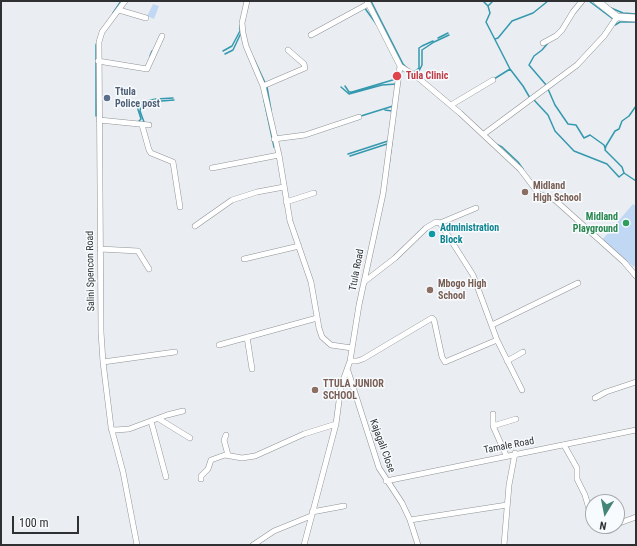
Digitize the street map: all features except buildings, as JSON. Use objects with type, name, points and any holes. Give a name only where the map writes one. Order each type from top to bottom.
[{"type":"street","name":"Salini Spencon Road","points":[[125,1],[100,37],[98,61],[100,249],[103,362],[112,429],[137,545]]},
{"type":"street","points":[[247,1],[242,23],[243,33],[246,46],[263,86],[274,139],[279,155],[290,221],[311,282],[321,333],[327,342],[336,347],[352,348]]},
{"type":"street","points":[[543,43],[556,36],[562,30],[582,1]]},
{"type":"street","points":[[597,1],[617,17],[636,18]]},
{"type":"street","points":[[312,35],[368,2],[400,66],[416,76],[484,134],[520,170],[539,194],[555,200],[561,205],[624,262],[636,276]]},
{"type":"street","points":[[119,10],[146,18]]},
{"type":"street","points":[[484,134],[577,65],[604,36],[617,17]]},
{"type":"street","points":[[98,61],[146,69],[162,36]]},
{"type":"street","points":[[263,86],[305,68],[304,64],[288,50]]},
{"type":"street","name":"Ttula Road","points":[[304,545],[336,424],[338,395],[348,371],[364,282],[383,194],[400,66]]},
{"type":"street","points":[[451,105],[493,80]]},
{"type":"street","points":[[274,139],[305,135],[359,117]]},
{"type":"street","points":[[99,120],[149,125]]},
{"type":"street","points":[[142,125],[148,150],[151,153],[173,162],[180,207]]},
{"type":"street","points":[[212,168],[224,167],[279,155]]},
{"type":"street","points":[[195,226],[229,201],[257,192],[284,187]]},
{"type":"street","points":[[286,202],[314,193]]},
{"type":"street","points":[[364,282],[395,258],[426,228],[436,222],[440,224],[476,208]]},
{"type":"street","points":[[440,224],[473,275],[497,340],[522,390]]},
{"type":"street","points":[[244,259],[299,246]]},
{"type":"street","points":[[100,249],[138,251],[148,269]]},
{"type":"street","points":[[492,325],[578,283]]},
{"type":"street","points":[[219,345],[317,318]]},
{"type":"street","points":[[350,361],[362,359],[432,318],[434,320],[442,357],[445,362],[497,340]]},
{"type":"street","points":[[247,337],[252,369]]},
{"type":"street","points":[[103,362],[175,352]]},
{"type":"street","points":[[507,361],[523,352]]},
{"type":"street","name":"Kajagali Close","points":[[348,371],[379,468],[386,481],[402,503],[410,520],[418,545]]},
{"type":"street","points":[[595,398],[606,392],[636,382]]},
{"type":"street","points":[[112,429],[129,429],[159,419],[167,414],[183,411]]},
{"type":"street","points":[[493,414],[493,426],[506,455]]},
{"type":"street","points":[[159,419],[190,438]]},
{"type":"street","points":[[493,426],[516,419]]},
{"type":"street","points":[[151,421],[166,477]]},
{"type":"street","points":[[201,479],[201,476],[208,469],[211,460],[228,455],[242,458],[255,456],[304,434],[336,424]]},
{"type":"street","name":"Tamale Road","points":[[386,481],[515,453],[636,430]]},
{"type":"street","points":[[226,435],[224,440],[228,455]]},
{"type":"street","points":[[564,444],[577,468],[577,479],[585,495]]},
{"type":"street","points":[[504,545],[515,453]]},
{"type":"street","points":[[410,520],[508,505]]},
{"type":"street","points":[[252,545],[274,531],[311,514],[344,506]]},
{"type":"street","points":[[625,521],[636,517]]},
{"type":"shaded area","points":[[153,4],[159,6],[154,19],[147,16]]},
{"type":"shaded area","name":"Midland Playground","points":[[633,204],[636,206],[636,264],[634,267],[602,240]]},
{"type":"waterway","points":[[113,13],[121,1]]},
{"type":"waterway","points":[[371,1],[403,64],[407,68]]},
{"type":"waterway","points":[[483,1],[488,6],[490,13],[486,22],[510,69],[530,98]]},
{"type":"waterway","points":[[488,6],[493,1]]},
{"type":"waterway","points":[[495,39],[498,38],[512,21],[533,13],[548,1]]},
{"type":"waterway","points":[[589,1],[613,19]]},
{"type":"waterway","points":[[364,7],[377,25]]},
{"type":"waterway","points":[[611,8],[623,13],[636,14]]},
{"type":"waterway","points":[[615,25],[620,22],[636,22]]},
{"type":"waterway","points":[[223,51],[232,46],[240,31],[240,24]]},
{"type":"waterway","points":[[96,116],[96,45],[100,33]]},
{"type":"waterway","points":[[225,54],[233,50],[241,33]]},
{"type":"waterway","points":[[438,38],[448,33]]},
{"type":"waterway","points":[[417,75],[422,65],[422,50],[449,35]]},
{"type":"waterway","points":[[414,72],[419,68],[419,48],[433,41]]},
{"type":"waterway","points":[[547,86],[529,65],[534,56],[548,43]]},
{"type":"waterway","points":[[150,56],[152,51]]},
{"type":"waterway","points":[[254,59],[267,87],[271,110]]},
{"type":"waterway","points":[[494,79],[510,69]]},
{"type":"waterway","points":[[410,75],[417,80]]},
{"type":"waterway","points":[[345,86],[349,92],[352,92],[396,79]]},
{"type":"waterway","points":[[341,87],[349,94],[382,85],[396,84]]},
{"type":"waterway","points":[[548,89],[555,105],[568,124],[576,125],[584,138],[590,135],[604,145],[605,148]]},
{"type":"waterway","points":[[138,122],[141,119],[136,103],[156,99],[173,98]]},
{"type":"waterway","points":[[144,122],[140,111],[141,105],[149,102],[174,100]]},
{"type":"waterway","points":[[264,100],[274,147]]},
{"type":"waterway","points":[[534,100],[548,115],[555,131],[574,151],[607,164],[619,177],[624,173]]},
{"type":"waterway","points":[[361,116],[393,106]]},
{"type":"waterway","points":[[636,106],[629,116],[622,121],[619,129],[615,131],[605,150],[622,167],[624,173],[636,181]]},
{"type":"waterway","points":[[385,110],[392,111]]},
{"type":"waterway","points":[[348,154],[388,141]]},
{"type":"waterway","points":[[389,165],[392,141]]},
{"type":"waterway","points":[[350,156],[387,144]]},
{"type":"waterway","points":[[496,144],[502,147],[518,162],[523,169]]},
{"type":"place","name":"Tula Clinic","points":[[397,76]]},
{"type":"place","name":"Ttula Police post","points":[[107,98]]},
{"type":"place","name":"Midland High School","points":[[525,192]]},
{"type":"place","name":"Midland Playground","points":[[626,223]]},
{"type":"place","name":"Administration Block","points":[[432,234]]},
{"type":"place","name":"Mbogo High School","points":[[430,290]]},
{"type":"place","name":"TTULA JUNIOR SCHOOL","points":[[315,390]]}]
